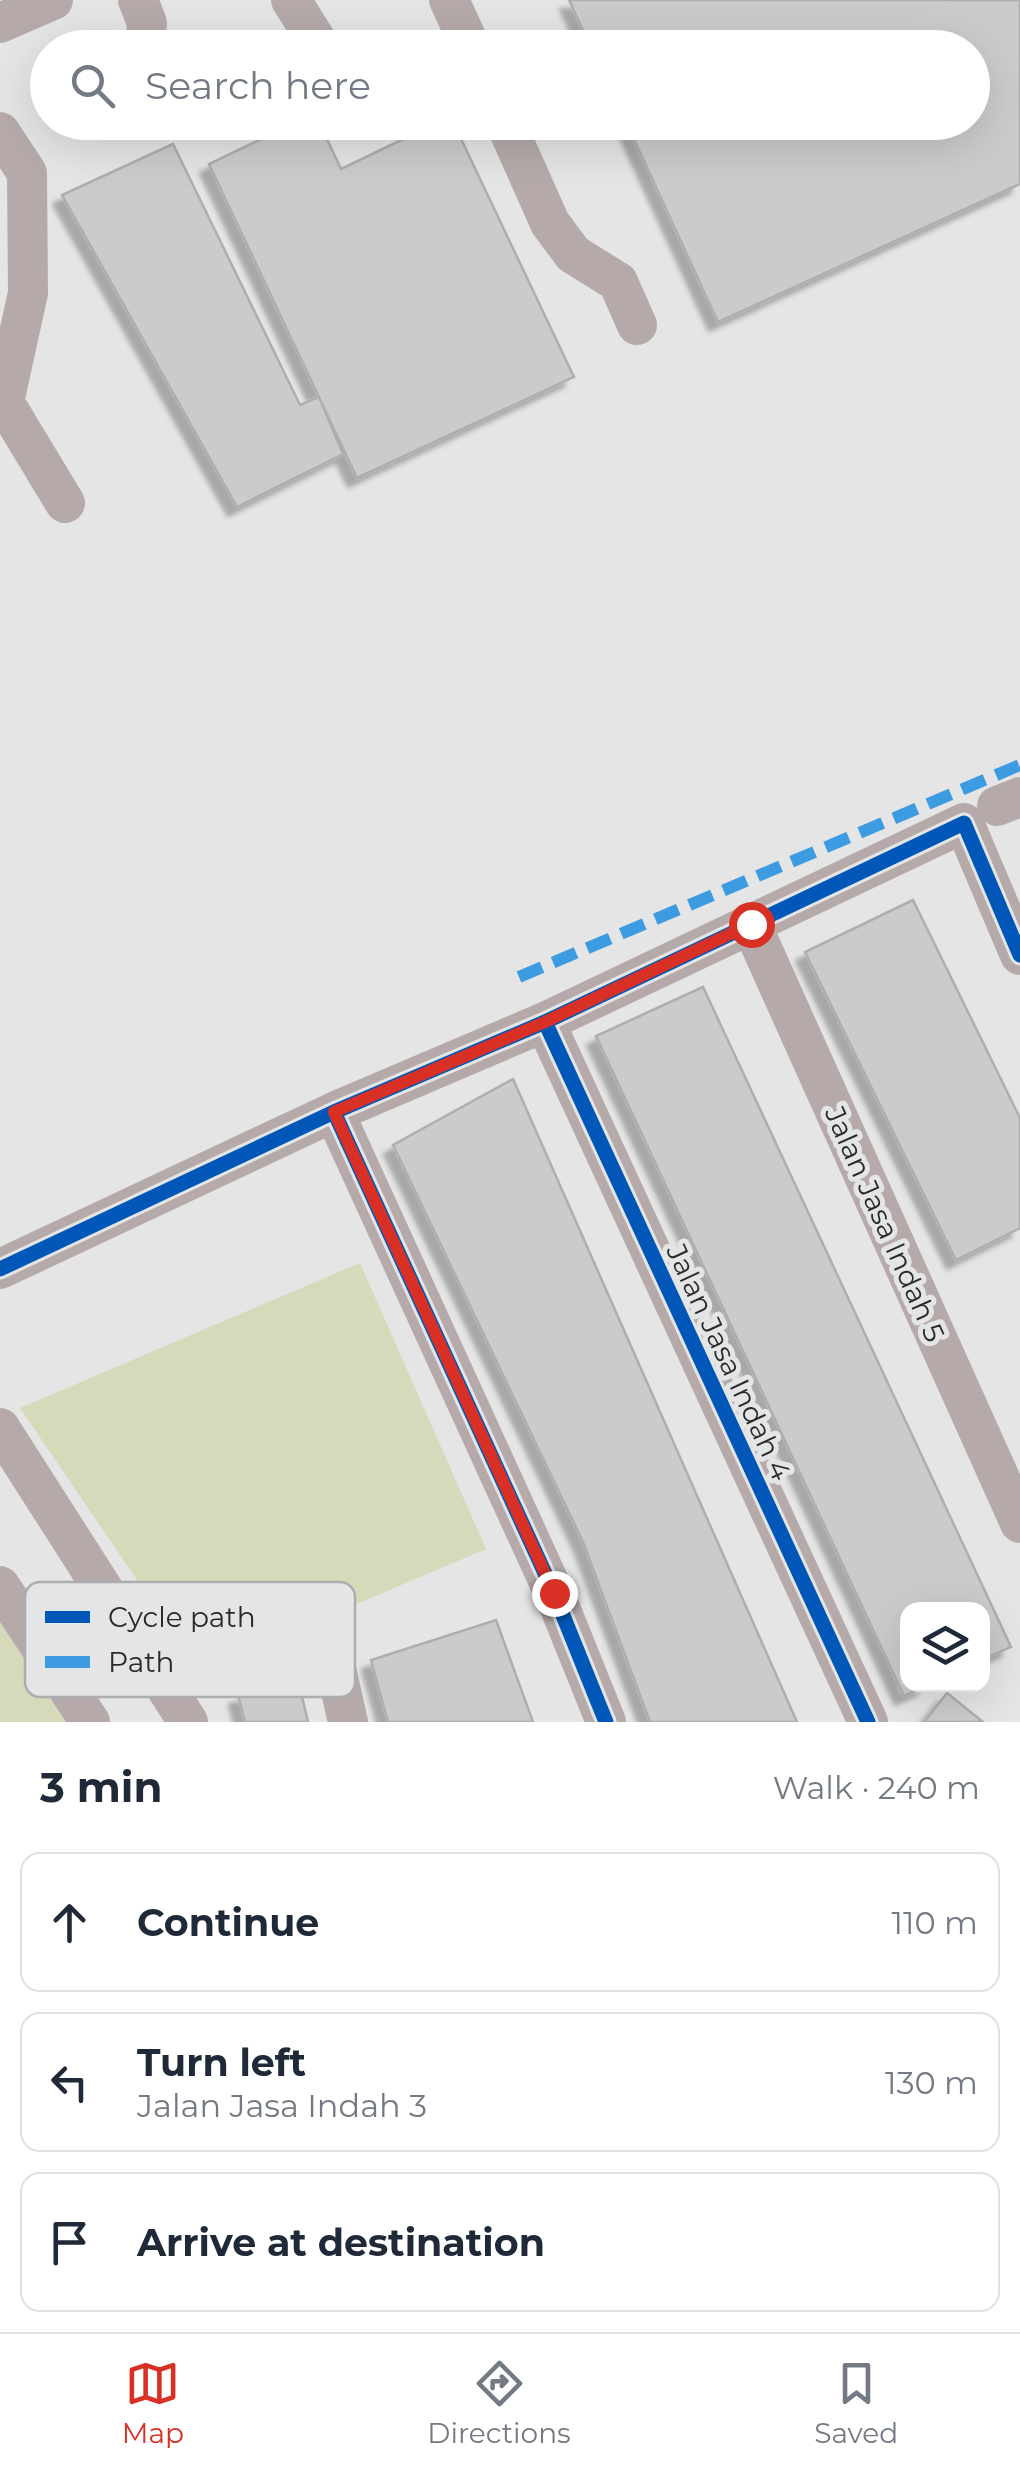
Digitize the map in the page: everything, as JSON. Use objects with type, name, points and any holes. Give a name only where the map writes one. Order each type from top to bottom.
[{"type":"street","points":[[0,23],[54,0]]},
{"type":"street","points":[[138,0],[147,30]]},
{"type":"street","points":[[291,0],[309,30]]},
{"type":"street","points":[[450,0],[463,30]]},
{"type":"street","points":[[0,132],[27,173],[28,190],[28,293],[4,402],[65,504]]},
{"type":"street","points":[[513,140],[550,223],[573,254],[618,282],[638,325]]},
{"type":"street","points":[[0,1269],[334,1112],[545,1022],[994,809],[1020,956]]},
{"type":"street","name":"Jalan Jasa Indah 5","points":[[751,924],[1020,1523]]},
{"type":"street","name":"Jalan Jasa Indah 4","points":[[545,1022],[868,1722]]},
{"type":"street","points":[[334,1112],[554,1593],[606,1722]]},
{"type":"street","points":[[0,1428],[98,1582]]},
{"type":"street","points":[[0,1586],[25,1624]]},
{"type":"street","points":[[73,1697],[90,1722]]},
{"type":"street","points":[[172,1697],[188,1722]]},
{"type":"street","points":[[342,1697],[348,1722]]},
{"type":"green space","points":[[360,1263],[486,1549],[355,1605],[355,1582],[138,1582],[20,1408]]},
{"type":"green space","points":[[0,1623],[25,1660],[25,1697],[49,1697],[66,1722],[0,1722]]},
{"type":"building","points":[[569,0],[1020,0],[1020,184],[718,322],[634,140],[990,140],[990,30],[583,30]]},
{"type":"building","points":[[259,140],[327,140],[341,169],[401,140],[462,140],[574,377],[357,478],[209,164]]},
{"type":"building","points":[[173,144],[300,405],[319,397],[343,454],[237,507],[62,195]]},
{"type":"building","points":[[913,900],[1020,1118],[1020,1228],[956,1260],[805,952]]},
{"type":"building","points":[[703,987],[990,1602],[900,1602],[900,1687],[596,1036]]},
{"type":"building","points":[[513,1079],[797,1722],[650,1722],[583,1542],[393,1145]]},
{"type":"building","points":[[990,1602],[1011,1647],[990,1656]]},
{"type":"building","points":[[496,1620],[533,1722],[388,1722],[371,1660]]},
{"type":"building","points":[[947,1693],[983,1722],[924,1722]]},
{"type":"building","points":[[239,1697],[302,1697],[308,1722],[245,1722]]},
{"type":"marked path","points":[[519,977],[1020,765]]},
{"type":"cycle path","points":[[0,1269],[334,1112],[545,1022],[964,823],[1020,955]]},
{"type":"cycle path","points":[[545,1022],[868,1722]]},
{"type":"cycle path","points":[[334,1112],[554,1593],[606,1722]]},
{"type":"route","points":[[554,1593],[334,1112],[545,1022],[751,924]]}]
